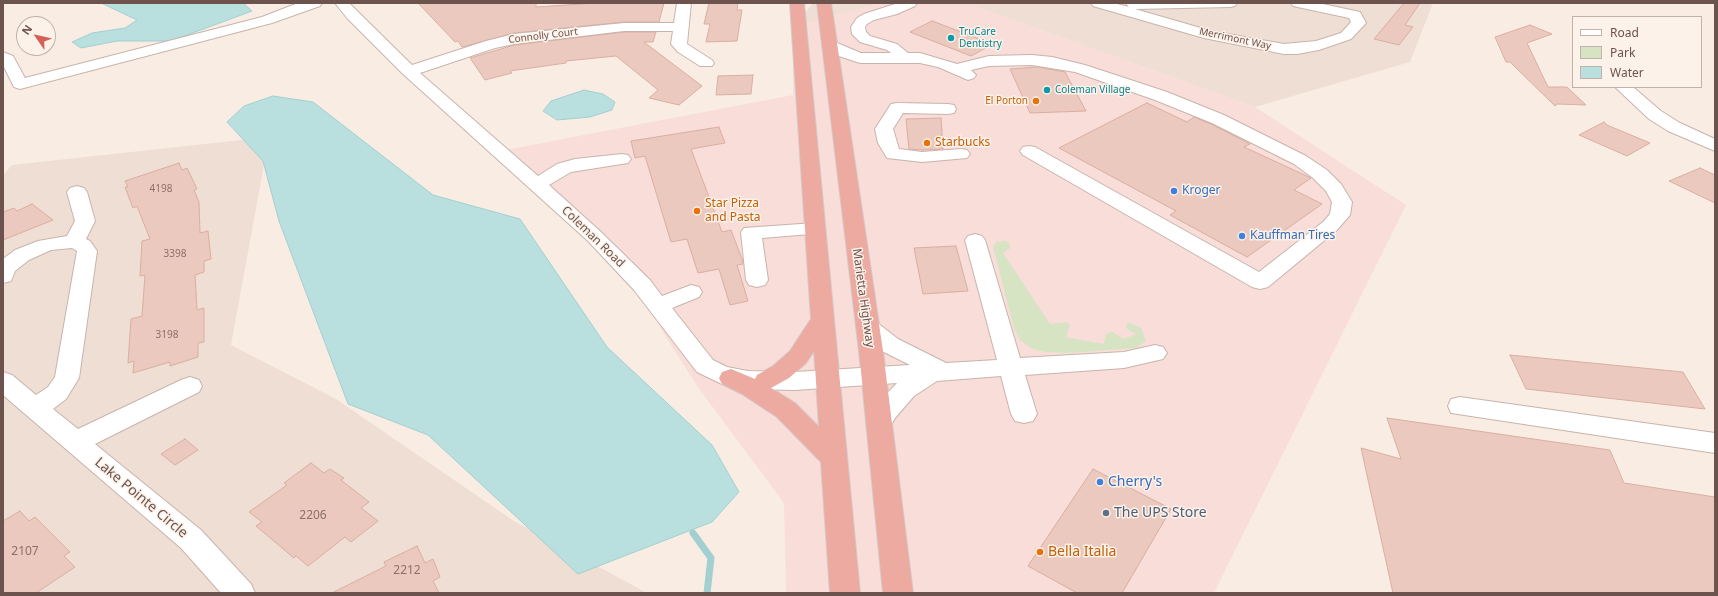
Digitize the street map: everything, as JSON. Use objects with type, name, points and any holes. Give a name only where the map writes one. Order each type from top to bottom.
[{"type":"highway","points":[[797,3],[826,379],[845,593]]},
{"type":"highway","name":"Marietta Highway","points":[[824,3],[867,326],[898,593]]},
{"type":"highway","points":[[766,381],[781,372],[798,357],[822,320]]},
{"type":"highway","points":[[731,378],[751,388],[786,410],[834,458]]},
{"type":"street","points":[[3,57],[8,59],[20,84],[267,20],[315,3]]},
{"type":"street","name":"Coleman Road","points":[[342,3],[352,15],[409,71],[595,237],[642,285],[705,366],[731,378],[766,381],[826,379],[1011,366],[1124,360],[1155,353]]},
{"type":"street","points":[[684,3],[679,44],[683,49],[706,63]]},
{"type":"street","points":[[897,56],[865,39],[858,32],[859,24],[865,19],[884,14],[910,3]]},
{"type":"street","points":[[1102,4],[1230,3]]},
{"type":"street","points":[[1298,3],[1345,10],[1365,3]]},
{"type":"street","name":"Merrimont Way","points":[[1102,4],[1209,35],[1284,49],[1297,49],[1319,45],[1346,36],[1359,23],[1345,10]]},
{"type":"street","points":[[884,14],[879,30],[897,56]]},
{"type":"street","name":"Connolly Court","points":[[409,71],[491,44],[514,39],[624,27],[681,27]]},
{"type":"street","points":[[830,46],[845,54],[866,59]]},
{"type":"street","points":[[834,79],[846,68],[866,59],[897,56],[930,60],[965,73],[988,61],[1032,60],[1052,62],[1079,68],[1161,96],[1218,119],[1300,160],[1320,174],[1334,188],[1342,202],[1340,215],[1330,226],[1260,282],[1029,151]]},
{"type":"street","points":[[1624,88],[1655,116],[1674,127],[1715,146]]},
{"type":"street","points":[[948,109],[896,110],[884,129],[887,143],[893,154],[922,157],[961,154]]},
{"type":"street","points":[[536,185],[564,168],[575,165],[622,159]]},
{"type":"street","points":[[74,242],[85,221],[77,192]]},
{"type":"street","points":[[757,280],[751,232],[815,229]]},
{"type":"street","points":[[974,240],[1024,414]]},
{"type":"street","points":[[3,276],[5,268],[22,255],[45,245],[74,242],[83,245],[87,251],[67,378],[57,393],[36,409]]},
{"type":"street","points":[[658,306],[692,292]]},
{"type":"street","points":[[867,326],[890,345],[938,371]]},
{"type":"street","points":[[879,423],[905,390],[938,371]]},
{"type":"street","name":"Lake Pointe Circle","points":[[3,381],[191,539],[240,593]]},
{"type":"street","points":[[75,442],[190,386]]},
{"type":"street","points":[[1460,406],[1715,443]]},
{"type":"shaded area","points":[[813,3],[882,3],[793,27]]},
{"type":"shaded area","points":[[882,3],[966,3],[1255,107],[1406,205],[1214,593],[786,593],[784,503],[697,386],[666,337],[625,266],[495,152],[793,95],[793,27]]},
{"type":"shaded area","points":[[966,3],[1433,3],[1410,62],[1255,107]]},
{"type":"shaded area","points":[[269,137],[231,345],[336,399],[514,521],[647,593],[3,593],[3,175],[12,165]]},
{"type":"green space","points":[[1005,241],[1010,244],[1010,248],[1003,253],[1050,324],[1066,322],[1070,325],[1066,337],[1104,344],[1106,334],[1112,332],[1124,339],[1136,334],[1126,328],[1128,322],[1141,328],[1146,341],[1136,348],[1068,353],[1044,352],[1031,348],[1020,340],[1014,328],[993,247],[996,242]]},
{"type":"water","points":[[101,3],[243,3],[252,11],[171,41],[117,41],[81,48],[72,42],[92,33],[125,28],[137,20]]},
{"type":"water","points":[[584,90],[603,94],[615,102],[612,110],[590,117],[557,120],[543,111],[551,101]]},
{"type":"water","points":[[273,96],[313,102],[433,195],[520,219],[607,347],[712,445],[739,492],[712,522],[578,574],[428,435],[348,404],[279,221],[263,161],[227,122],[244,106]]},
{"type":"building","points":[[418,3],[536,3],[536,7],[596,3],[664,3],[659,22],[624,22],[514,33],[462,47],[458,41],[455,42]]},
{"type":"building","points":[[709,3],[738,3],[737,10],[742,10],[737,41],[706,42],[710,24],[704,24]]},
{"type":"building","points":[[1404,3],[1420,3],[1405,25],[1413,27],[1399,45],[1374,39]]},
{"type":"building","name":"TruCare Dentistry","points":[[932,21],[993,44],[971,56],[910,32]]},
{"type":"building","points":[[1530,25],[1552,34],[1527,43],[1548,87],[1567,87],[1586,105],[1557,104],[1555,106],[1510,62],[1506,62],[1495,37]]},
{"type":"building","points":[[624,32],[656,32],[653,42],[644,42],[702,86],[679,105],[649,98],[658,90],[616,56],[566,61],[566,63],[510,71],[512,73],[485,80],[470,58],[514,45]]},
{"type":"building","name":"Coleman Village","points":[[1038,67],[1065,72],[1086,111],[1030,113],[1010,69]]},
{"type":"building","points":[[753,75],[751,94],[716,95],[718,76]]},
{"type":"building","points":[[1147,103],[1187,122],[1194,117],[1211,124],[1250,144],[1244,147],[1311,178],[1294,190],[1322,204],[1247,257],[1170,215],[1176,211],[1059,148]]},
{"type":"building","points":[[941,118],[943,149],[909,149],[906,119]]},
{"type":"building","points":[[1604,122],[1607,125],[1650,143],[1627,156],[1579,135]]},
{"type":"building","points":[[719,127],[725,143],[691,149],[722,232],[731,230],[742,259],[743,264],[737,265],[748,301],[730,305],[719,269],[698,273],[687,239],[671,242],[645,156],[635,158],[631,141]]},
{"type":"building","points":[[179,163],[182,170],[187,168],[197,189],[194,190],[199,202],[200,233],[208,231],[211,259],[204,261],[204,272],[195,275],[197,310],[204,308],[204,342],[198,343],[198,357],[170,366],[170,362],[133,373],[134,361],[128,363],[131,319],[142,316],[145,275],[140,276],[142,241],[150,239],[137,206],[133,208],[125,187],[128,187],[125,181]]},
{"type":"building","points":[[1700,168],[1715,175],[1715,203],[1669,181]]},
{"type":"building","points":[[32,204],[53,220],[3,240],[3,212],[14,208],[17,211]]},
{"type":"building","points":[[956,246],[968,291],[923,294],[914,248]]},
{"type":"building","points":[[1510,355],[1683,372],[1705,409],[1526,389]]},
{"type":"building","points":[[1387,418],[1610,450],[1624,483],[1715,497],[1715,593],[1393,593],[1361,448],[1401,459]]},
{"type":"building","points":[[185,439],[198,450],[175,465],[161,454]]},
{"type":"building","points":[[311,463],[324,473],[330,469],[344,478],[341,480],[369,502],[361,508],[378,521],[351,542],[345,537],[308,566],[296,556],[294,558],[256,526],[262,522],[249,512],[287,485],[284,483]]},
{"type":"building","points":[[1093,469],[1171,509],[1122,593],[1077,593],[1028,566]]},
{"type":"building","points":[[20,511],[29,521],[35,517],[70,552],[64,556],[75,567],[36,593],[3,593],[3,521]]},
{"type":"building","points":[[417,546],[425,563],[433,559],[440,577],[433,581],[439,593],[332,593],[386,566],[384,562]]},
{"type":"waterway","points":[[693,533],[711,558],[707,593]]},
{"type":"place","name":"TruCare Dentistry","points":[[951,38]]},
{"type":"place","name":"Coleman Village","points":[[1047,90]]},
{"type":"place","name":"El Porton","points":[[1036,101]]},
{"type":"place","name":"Starbucks","points":[[927,143]]},
{"type":"place","name":"Kroger","points":[[1174,191]]},
{"type":"place","name":"Star Pizza and Pasta","points":[[697,211]]},
{"type":"place","name":"Kauffman Tires","points":[[1242,236]]},
{"type":"place","name":"Cherry's","points":[[1100,482]]},
{"type":"place","name":"The UPS Store","points":[[1106,513]]},
{"type":"place","name":"Bella Italia","points":[[1040,552]]}]
